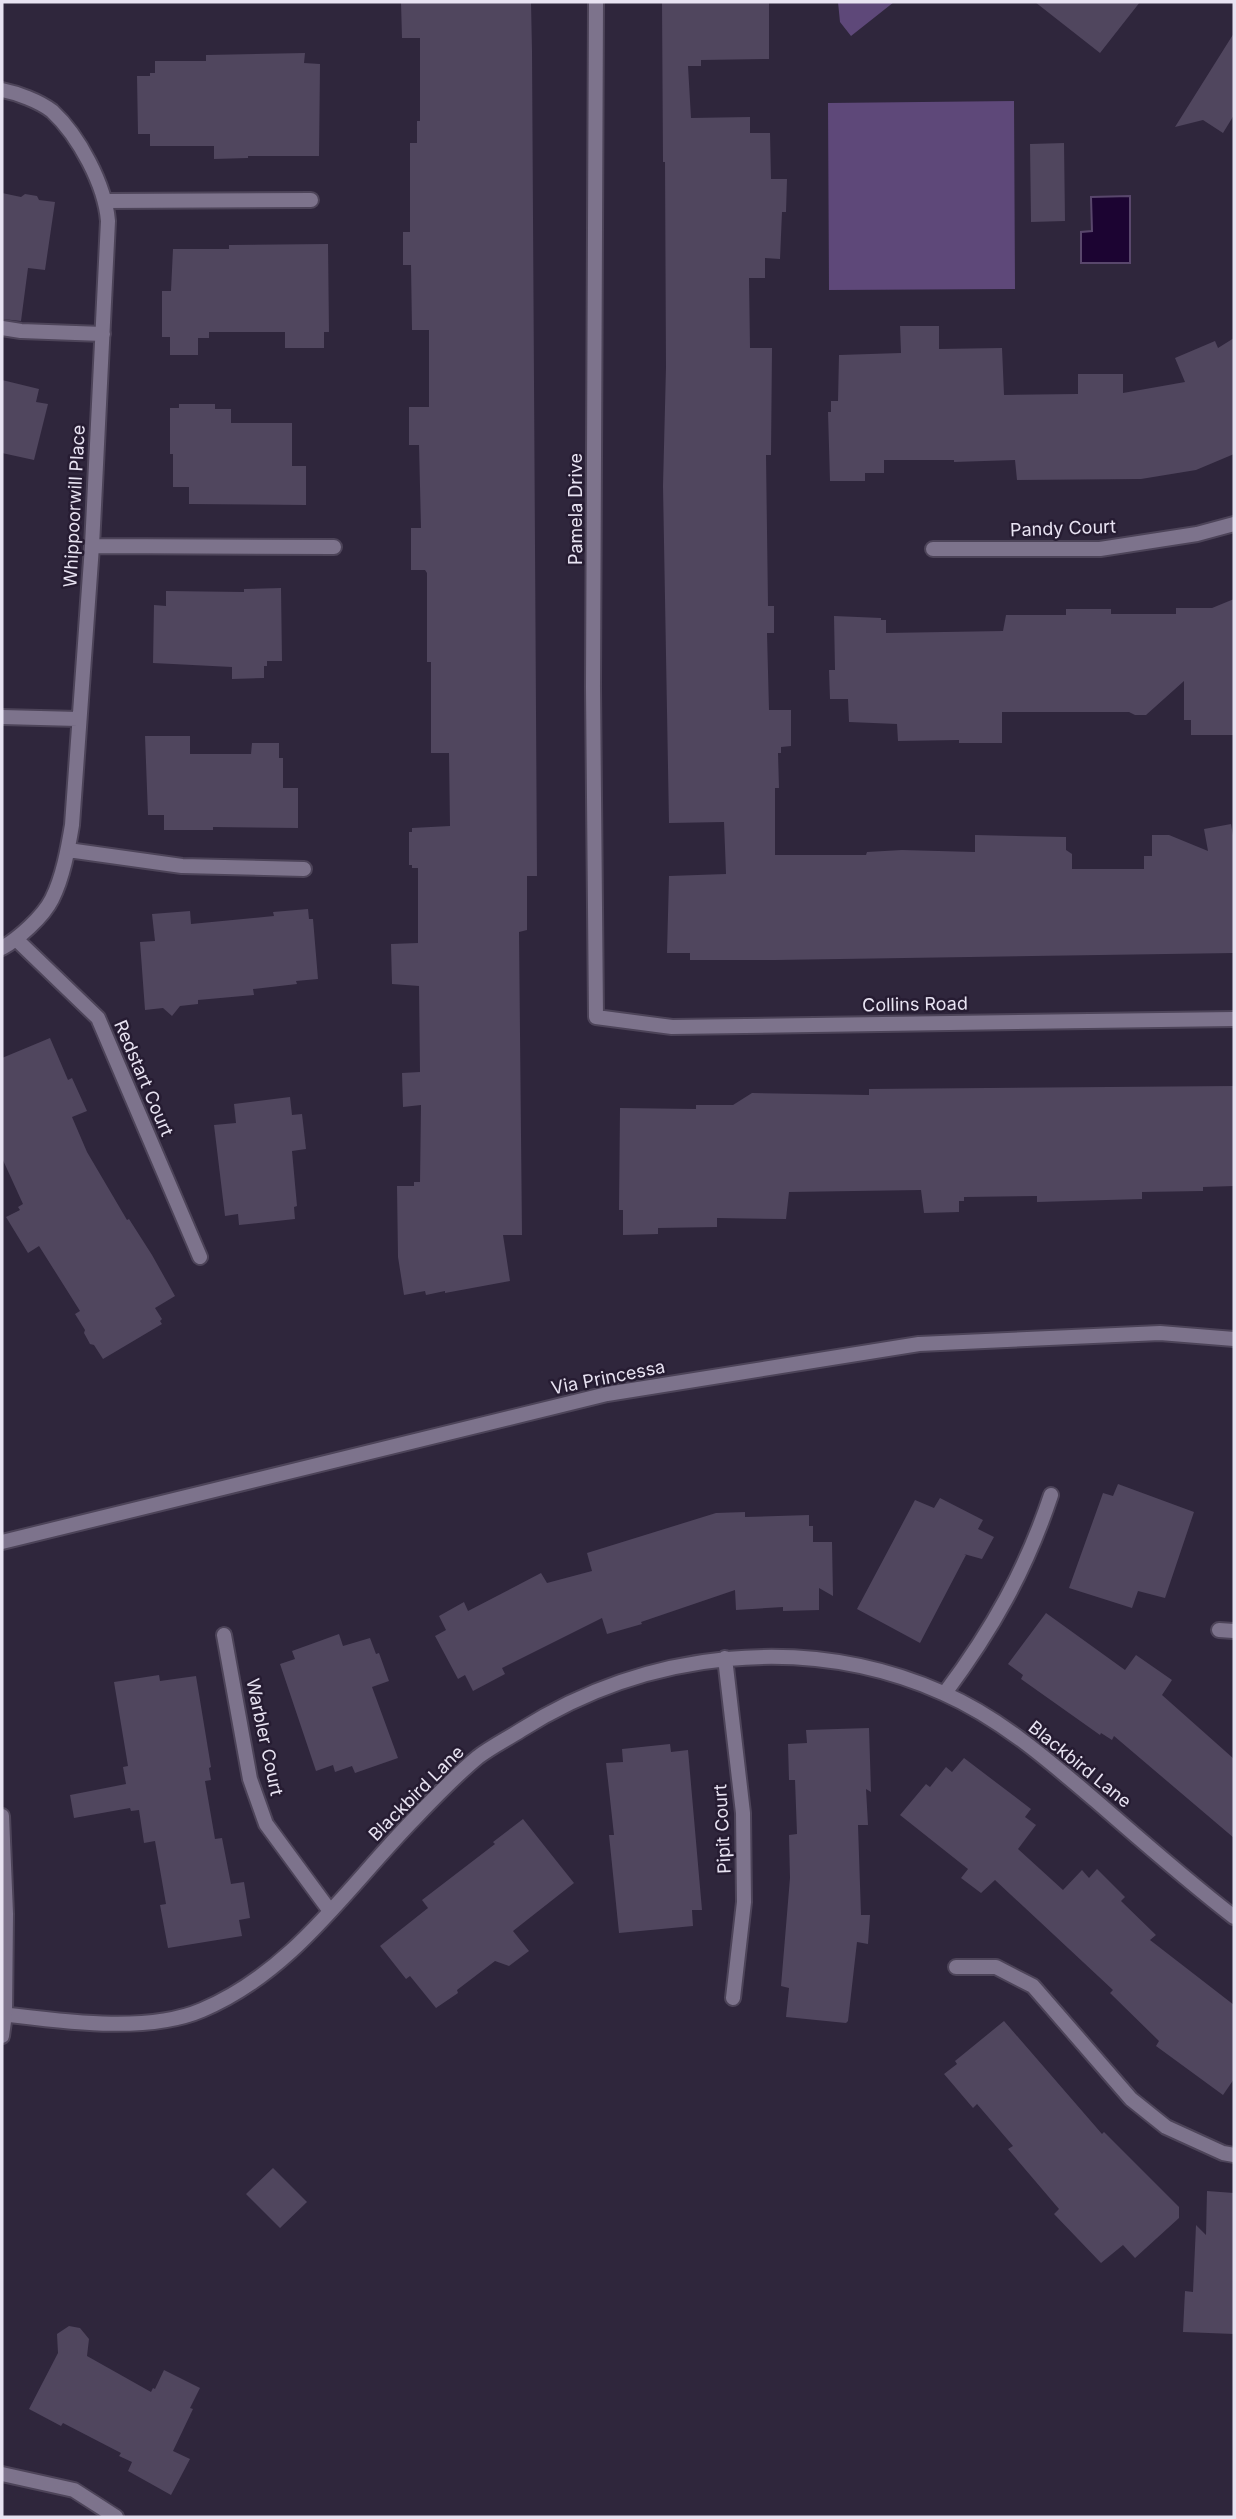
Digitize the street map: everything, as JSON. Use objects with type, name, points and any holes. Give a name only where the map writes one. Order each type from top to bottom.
[{"type":"street","name":"Pamela Drive","points":[[596,2],[593,687],[596,1017]]},
{"type":"street","name":"Whippoorwill Place","points":[[2,90],[16,93],[51,110],[84,151],[106,201],[108,221],[92,546],[72,825],[68,850],[51,900],[17,940],[2,948]]},
{"type":"street","points":[[106,201],[311,200]]},
{"type":"street","points":[[2,328],[103,334]]},
{"type":"street","name":"Pandy Court","points":[[933,549],[1100,549],[1197,534],[1234,524]]},
{"type":"street","points":[[92,546],[334,547]]},
{"type":"street","points":[[2,717],[78,719]]},
{"type":"street","points":[[68,850],[182,866],[304,869]]},
{"type":"street","name":"Redstart Court","points":[[17,940],[97,1018],[200,1257]]},
{"type":"street","name":"Collins Road","points":[[596,1017],[672,1027],[1234,1019]]},
{"type":"street","name":"Via Princessa","points":[[2,1542],[607,1394],[919,1344],[1160,1334],[1234,1339]]},
{"type":"street","points":[[944,1693],[962,1670],[1014,1588],[1035,1544],[1051,1495]]},
{"type":"street","points":[[1219,1630],[1234,1631]]},
{"type":"street","name":"Warbler Court","points":[[224,1635],[250,1779],[266,1824],[330,1911]]},
{"type":"street","name":"Blackbird Lane","points":[[3,2014],[103,2024],[148,2022],[200,2011],[251,1985],[288,1954],[415,1819],[479,1756],[544,1715],[600,1689],[660,1670],[725,1658],[780,1655],[835,1661],[892,1673],[944,1693],[1031,1745],[1196,1888],[1234,1917]]},
{"type":"street","name":"Pipit Court","points":[[725,1658],[743,1814],[744,1902],[733,1998]]},
{"type":"street","points":[[2,1816],[6,1914],[2,2036]]},
{"type":"street","points":[[956,1967],[996,1967],[1033,1986],[1131,2099],[1166,2127],[1234,2155]]},
{"type":"street","points":[[2,2474],[74,2490],[116,2517]]},
{"type":"shaded area","points":[[838,2],[894,2],[851,36],[840,22]]},
{"type":"shaded area","points":[[1014,101],[1015,289],[829,290],[828,103]]},
{"type":"shaded area","points":[[1130,196],[1130,263],[1081,263],[1081,232],[1092,231],[1091,197]]},
{"type":"building","points":[[401,2],[531,2],[532,51],[537,876],[527,876],[527,930],[519,932],[522,1235],[503,1235],[510,1281],[426,1295],[425,1291],[404,1295],[398,1257],[397,1186],[414,1186],[414,1182],[420,1182],[421,1105],[403,1107],[402,1073],[420,1072],[419,986],[392,984],[391,944],[418,943],[418,868],[409,865],[409,832],[412,832],[412,828],[450,826],[449,753],[431,753],[427,573],[425,570],[411,570],[411,528],[421,528],[419,445],[409,445],[409,407],[429,407],[429,330],[412,330],[411,265],[403,265],[403,232],[410,232],[410,143],[417,143],[417,121],[420,121],[420,38],[402,38]]},
{"type":"building","points":[[662,2],[769,2],[769,59],[701,60],[701,66],[688,66],[691,118],[750,117],[750,133],[770,133],[771,179],[787,179],[786,212],[782,212],[780,259],[765,258],[765,278],[749,278],[750,348],[772,348],[771,455],[766,455],[768,606],[774,606],[774,633],[767,633],[769,710],[791,710],[791,746],[781,747],[781,753],[778,753],[775,855],[866,855],[867,852],[902,850],[975,852],[975,835],[1066,837],[1066,850],[1072,854],[1072,869],[1144,869],[1144,856],[1152,856],[1152,835],[1169,835],[1208,851],[1204,829],[1231,824],[1234,841],[1234,953],[690,960],[690,953],[667,953],[669,876],[726,874],[724,822],[669,823],[663,486],[666,367]]},
{"type":"building","points":[[1035,2],[1140,2],[1100,53]]},
{"type":"building","points":[[1234,33],[1234,115],[1223,133],[1203,120],[1175,127]]},
{"type":"building","points":[[305,53],[304,63],[320,64],[319,156],[214,159],[214,146],[150,146],[150,134],[138,134],[137,76],[150,76],[150,73],[155,73],[155,61],[206,61],[206,55]]},
{"type":"building","points":[[1064,143],[1065,221],[1031,222],[1030,144]]},
{"type":"building","points":[[2,193],[21,197],[25,194],[37,196],[39,200],[55,202],[45,270],[28,268],[21,321],[2,319]]},
{"type":"building","points":[[328,244],[329,332],[324,332],[324,348],[285,348],[285,332],[209,332],[209,338],[198,338],[198,355],[170,355],[170,337],[162,337],[162,291],[171,291],[173,249],[229,249],[229,245]]},
{"type":"building","points":[[900,326],[939,326],[939,349],[1002,348],[1004,395],[1078,394],[1078,374],[1123,374],[1123,393],[1185,382],[1175,358],[1215,341],[1218,348],[1234,338],[1234,454],[1196,470],[1141,479],[1017,480],[1015,460],[884,460],[884,473],[865,473],[865,481],[830,481],[828,412],[831,412],[831,401],[838,401],[839,355],[901,353]]},
{"type":"building","points":[[2,380],[39,389],[36,402],[48,404],[34,460],[2,453]]},
{"type":"building","points":[[179,404],[215,404],[215,409],[231,409],[231,423],[292,423],[292,466],[306,466],[306,505],[189,504],[189,487],[173,487],[170,408],[179,408]]},
{"type":"building","points":[[281,588],[282,661],[267,661],[264,678],[232,679],[232,667],[153,663],[154,605],[166,606],[166,591],[244,592],[244,589]]},
{"type":"building","points":[[1234,599],[1234,735],[1191,735],[1191,720],[1184,720],[1184,681],[1146,715],[1129,712],[1002,712],[1002,743],[959,743],[959,740],[898,741],[897,724],[849,722],[848,699],[830,699],[829,670],[835,670],[834,616],[881,618],[886,620],[886,633],[1003,631],[1006,615],[1066,615],[1066,609],[1111,609],[1111,614],[1176,614],[1176,608],[1212,608]]},
{"type":"building","points":[[145,736],[190,736],[190,754],[251,754],[252,743],[279,743],[279,758],[283,758],[283,788],[298,788],[298,828],[213,827],[213,830],[164,830],[164,815],[148,815]]},
{"type":"building","points":[[308,909],[309,919],[313,919],[318,979],[253,989],[254,995],[198,1000],[198,1004],[180,1006],[172,1016],[163,1008],[145,1010],[140,942],[155,941],[152,914],[190,911],[191,924],[274,916],[273,912]]},
{"type":"building","points":[[50,1038],[68,1080],[72,1078],[87,1111],[72,1117],[87,1152],[175,1296],[155,1308],[162,1324],[103,1359],[94,1345],[90,1344],[75,1314],[80,1311],[39,1246],[28,1253],[6,1217],[20,1210],[18,1207],[23,1204],[2,1158],[2,1058]]},
{"type":"building","points":[[1234,1086],[1234,1186],[1203,1187],[1203,1191],[1142,1192],[1142,1199],[1037,1202],[1037,1196],[964,1197],[964,1201],[959,1201],[959,1212],[924,1213],[921,1190],[789,1192],[786,1219],[717,1218],[717,1227],[658,1228],[658,1234],[623,1235],[623,1210],[619,1210],[620,1108],[696,1109],[696,1105],[733,1105],[752,1093],[869,1095],[869,1089]]},
{"type":"building","points":[[290,1097],[292,1115],[302,1114],[306,1149],[292,1151],[297,1206],[294,1207],[295,1219],[239,1225],[238,1214],[225,1216],[214,1125],[236,1123],[234,1104]]},
{"type":"building","points":[[1118,1484],[1194,1512],[1165,1598],[1138,1591],[1132,1608],[1069,1588],[1103,1493],[1113,1496]]},
{"type":"building","points":[[940,1498],[983,1520],[978,1529],[994,1537],[982,1559],[964,1554],[966,1555],[920,1643],[857,1609],[915,1500],[934,1508]]},
{"type":"building","points":[[745,1512],[745,1517],[809,1515],[809,1526],[813,1526],[813,1542],[832,1542],[833,1596],[819,1588],[819,1610],[783,1611],[783,1607],[736,1610],[735,1590],[607,1634],[602,1618],[502,1668],[505,1674],[473,1691],[465,1675],[458,1679],[435,1636],[446,1630],[439,1616],[464,1602],[468,1611],[541,1573],[547,1583],[592,1571],[587,1553],[716,1513]]},
{"type":"building","points":[[1046,1613],[1125,1670],[1136,1655],[1172,1680],[1162,1695],[1234,1759],[1234,1838],[1114,1736],[1112,1740],[1101,1733],[1100,1735],[1021,1679],[1023,1675],[1008,1664]]},
{"type":"building","points":[[339,1634],[343,1646],[370,1638],[376,1654],[379,1653],[389,1681],[372,1687],[398,1758],[355,1773],[352,1766],[335,1772],[333,1765],[316,1771],[280,1664],[295,1659],[292,1651]]},
{"type":"building","points":[[159,1675],[160,1681],[196,1676],[211,1767],[211,1780],[205,1781],[215,1839],[222,1838],[231,1884],[244,1882],[250,1918],[239,1920],[242,1936],[168,1948],[160,1905],[166,1904],[155,1841],[144,1843],[139,1810],[131,1811],[130,1808],[74,1818],[70,1795],[126,1784],[123,1767],[128,1766],[114,1682]]},
{"type":"building","points":[[869,1728],[871,1792],[866,1789],[868,1825],[858,1825],[861,1915],[870,1915],[868,1944],[857,1942],[848,2021],[846,2023],[786,2017],[789,1988],[781,1986],[790,1878],[789,1835],[797,1834],[795,1780],[789,1780],[788,1744],[807,1743],[806,1730]]},
{"type":"building","points":[[670,1744],[671,1752],[688,1750],[702,1910],[692,1910],[693,1926],[619,1933],[609,1835],[614,1835],[606,1763],[623,1762],[622,1749]]},
{"type":"building","points":[[964,1758],[1031,1809],[1025,1817],[1036,1825],[1018,1849],[1063,1890],[1082,1870],[1089,1878],[1097,1869],[1125,1897],[1121,1901],[1156,1935],[1150,1940],[1234,2005],[1234,2079],[1223,2095],[1156,2046],[1159,2041],[1110,1993],[1113,1990],[995,1880],[981,1893],[961,1878],[968,1869],[900,1815],[926,1784],[930,1787],[946,1767],[952,1772]]},
{"type":"building","points":[[523,1819],[574,1883],[513,1931],[529,1951],[509,1966],[495,1961],[436,2008],[410,1976],[406,1979],[380,1946],[428,1908],[422,1900]]},
{"type":"building","points":[[1004,2021],[1102,2134],[1104,2132],[1179,2207],[1179,2218],[1135,2258],[1123,2245],[1101,2263],[1054,2214],[1059,2209],[1008,2149],[1013,2146],[977,2104],[973,2108],[944,2074],[957,2064],[955,2061]]},
{"type":"building","points":[[273,2168],[307,2202],[280,2228],[246,2194]]},
{"type":"building","points":[[1207,2191],[1234,2193],[1234,2334],[1183,2332],[1185,2291],[1193,2292],[1196,2225],[1206,2235]]},
{"type":"building","points":[[69,2326],[80,2328],[89,2339],[87,2356],[151,2392],[164,2370],[200,2388],[173,2451],[190,2459],[171,2495],[128,2471],[132,2462],[119,2456],[121,2453],[29,2409],[58,2353],[57,2334]]}]
